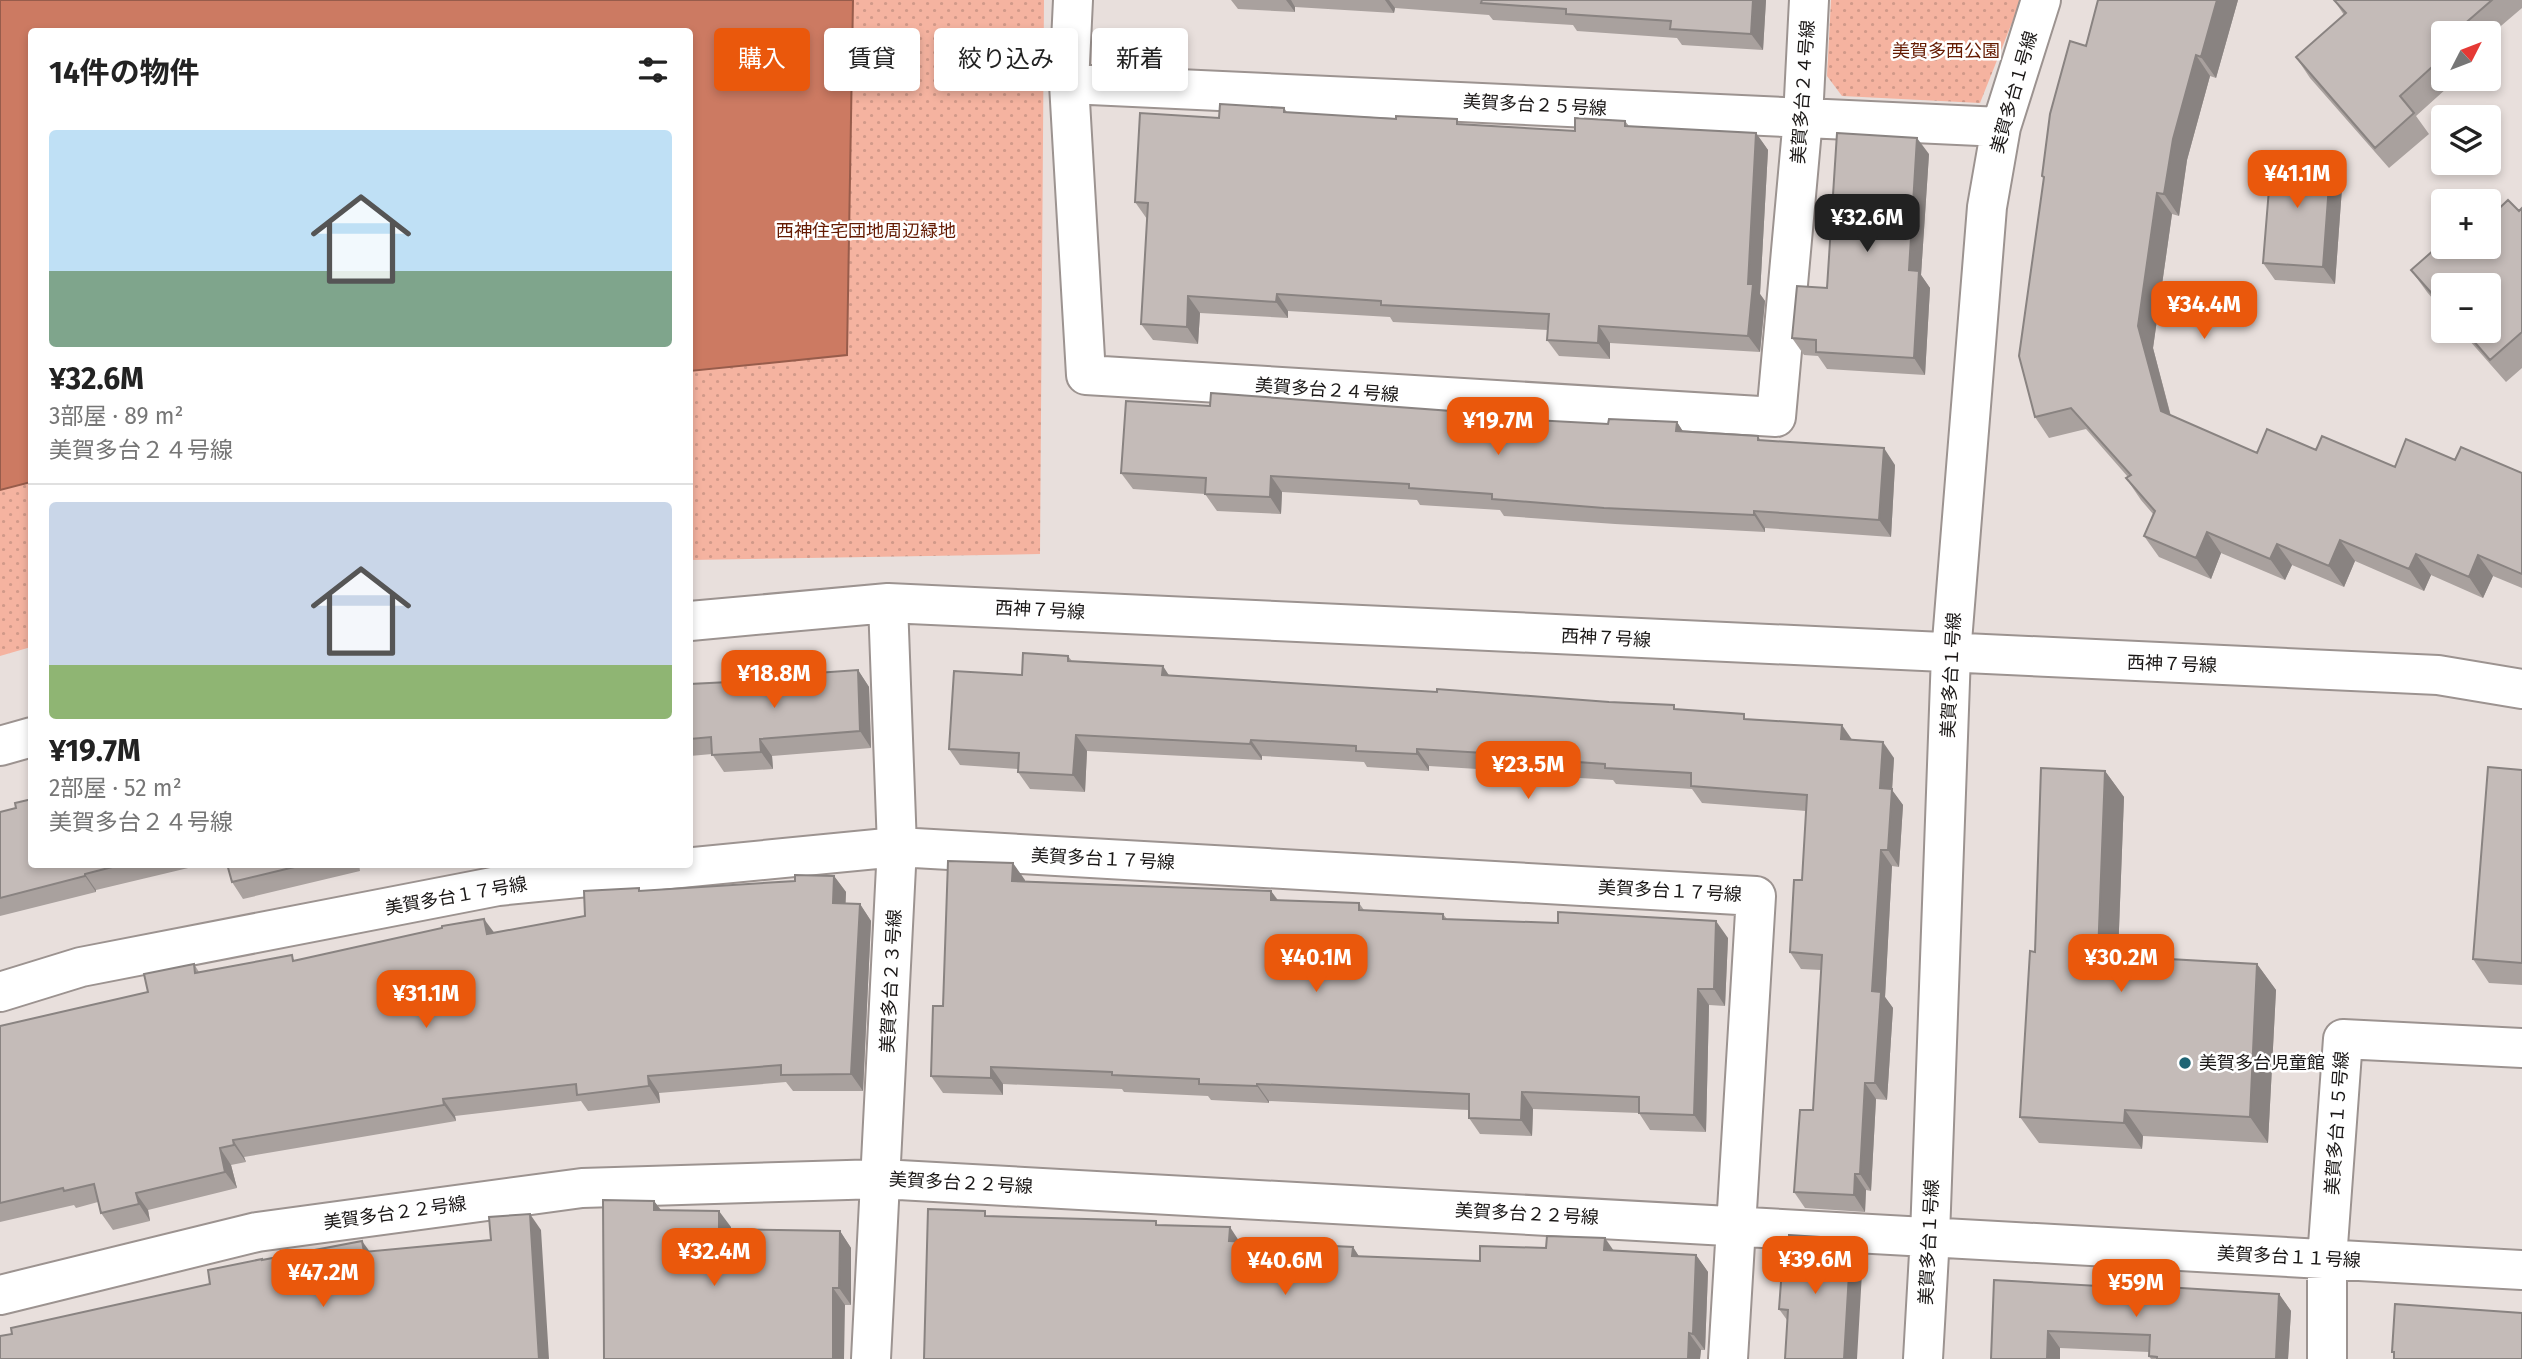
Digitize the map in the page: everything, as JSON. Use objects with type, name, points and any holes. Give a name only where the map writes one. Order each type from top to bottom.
[{"type":"street","name":"美賀多台２４号線","points":[[1072,28],[1073,0]]},
{"type":"street","name":"美賀多台２４号線","points":[[1069,91],[1086,375],[1776,417],[1803,118],[1809,0]]},
{"type":"street","name":"美賀多台１号線","points":[[1923,1359],[1930,1236],[1951,654],[1987,207],[2001,127],[2041,0]]},
{"type":"street","name":"美賀多台２５号線","points":[[1078,84],[2001,127]]},
{"type":"street","name":"西神７号線","points":[[693,621],[888,603],[2438,675],[2522,689]]},
{"type":"street","name":"美賀多台２３号線","points":[[871,1359],[897,847],[888,603]]},
{"type":"street","points":[[0,746],[28,738]]},
{"type":"street","name":"美賀多台１７号線","points":[[693,867],[897,847],[1756,896],[1728,1359]]},
{"type":"street","name":"美賀多台１７号線","points":[[0,992],[81,967],[498,886],[682,868]]},
{"type":"street","name":"美賀多台１５号線","points":[[2328,1259],[2343,1039],[2522,1048]]},
{"type":"street","name":"美賀多台２２号線","points":[[0,1295],[257,1232],[569,1189],[881,1179],[1930,1236]]},
{"type":"street","name":"美賀多台１１号線","points":[[1930,1236],[2522,1270]]},
{"type":"street","points":[[2327,1359],[2328,1259]]},
{"type":"green space","name":"西神住宅団地周辺緑地","points":[[0,0],[1044,0],[1044,28],[934,28],[934,91],[1043,91],[1040,554],[693,560],[693,28],[28,28],[28,648],[0,656]]},
{"type":"green space","name":"美賀多西公園","points":[[1831,0],[2021,0],[1980,103],[1842,96],[1827,76]]},
{"type":"shaded area","points":[[0,0],[853,0],[853,28],[824,28],[824,91],[851,91],[847,355],[693,371],[693,28],[28,28],[28,483],[0,490]]},
{"type":"building","points":[[1482,0],[1753,0],[1751,34],[1670,29],[1671,21],[1566,14],[1566,9],[1481,3]]},
{"type":"building","points":[[2098,0],[2217,0],[2201,57],[2196,55],[2173,139],[2164,194],[2157,193],[2138,326],[2161,411],[2257,453],[2267,429],[2316,450],[2322,436],[2395,467],[2406,439],[2455,460],[2461,447],[2522,473],[2522,574],[2478,555],[2469,577],[2416,554],[2409,569],[2340,540],[2329,566],[2277,544],[2270,559],[2207,532],[2196,558],[2144,536],[2155,511],[2126,478],[2131,475],[2071,408],[2035,417],[2019,356],[2050,114],[2070,41],[2086,46]]},
{"type":"building","points":[[2334,0],[2492,0],[2468,21],[2431,21],[2431,68],[2400,96],[2414,113],[2375,148],[2296,57],[2346,13]]},
{"type":"building","points":[[1220,104],[1284,108],[1284,112],[1396,119],[1396,116],[1457,119],[1457,124],[1575,131],[1575,118],[1625,121],[1625,126],[1756,133],[1748,284],[1753,284],[1748,336],[1599,326],[1598,343],[1547,340],[1549,314],[1381,305],[1381,301],[1277,294],[1276,302],[1188,296],[1187,327],[1141,324],[1148,203],[1135,202],[1140,113],[1219,118]]},
{"type":"building","points":[[1837,133],[1917,138],[1909,270],[1919,271],[1914,358],[1816,352],[1816,340],[1792,338],[1797,286],[1827,288]]},
{"type":"building","points":[[2272,152],[2331,157],[2323,267],[2263,263]]},
{"type":"building","points":[[2508,200],[2519,211],[2522,208],[2522,332],[2490,360],[2475,343],[2501,343],[2501,273],[2431,273],[2431,292],[2411,270],[2431,252],[2431,259],[2501,259],[2501,207]]},
{"type":"building","points":[[1211,393],[1478,413],[1477,417],[1608,424],[1609,419],[1677,422],[1676,431],[1758,436],[1758,440],[1884,448],[1879,520],[1754,511],[1754,515],[1604,508],[1492,499],[1492,494],[1409,488],[1409,484],[1271,476],[1270,497],[1205,494],[1206,478],[1121,473],[1126,401],[1210,406]]},
{"type":"building","points":[[1023,653],[1068,656],[1068,661],[1163,666],[1162,675],[1437,692],[1437,689],[1674,705],[1674,709],[1744,714],[1744,719],[1842,725],[1841,739],[1883,742],[1880,788],[1892,789],[1888,850],[1881,850],[1872,991],[1881,992],[1875,1083],[1865,1083],[1860,1174],[1855,1174],[1854,1195],[1794,1192],[1800,1110],[1813,1110],[1822,955],[1790,952],[1794,880],[1802,880],[1807,795],[1691,786],[1691,773],[1605,768],[1605,764],[1519,758],[1519,755],[1417,749],[1417,754],[1356,751],[1356,746],[1251,740],[1250,744],[1076,735],[1073,775],[1018,772],[1019,753],[949,749],[954,671],[1022,675]]},
{"type":"building","points":[[858,670],[860,731],[760,739],[761,752],[712,755],[711,737],[693,739],[693,684],[788,679],[788,675]]},
{"type":"building","points":[[2488,767],[2522,770],[2522,963],[2473,959]]},
{"type":"building","points":[[2041,768],[2105,771],[2098,955],[2257,964],[2250,1117],[2125,1110],[2124,1123],[2020,1117],[2030,951],[2035,952]]},
{"type":"building","points":[[28,800],[28,868],[108,868],[0,898],[0,812],[16,808],[15,803]]},
{"type":"building","points":[[948,861],[1013,863],[1012,881],[1271,891],[1271,900],[1359,903],[1359,910],[1443,914],[1443,919],[1558,923],[1558,912],[1716,921],[1714,989],[1698,989],[1694,1115],[1639,1113],[1639,1097],[1522,1092],[1521,1120],[1469,1118],[1469,1094],[1257,1084],[1199,1084],[1199,1079],[991,1067],[991,1078],[931,1076],[933,1006],[943,1006]]},
{"type":"building","points":[[228,868],[290,868],[232,882]]},
{"type":"building","points":[[795,875],[834,876],[833,903],[860,904],[851,1074],[781,1075],[781,1065],[648,1076],[649,1086],[577,1095],[576,1084],[443,1099],[444,1105],[233,1140],[234,1145],[220,1148],[225,1172],[136,1193],[139,1204],[101,1213],[94,1184],[64,1191],[63,1188],[0,1203],[0,1026],[148,992],[144,974],[194,964],[195,973],[292,955],[293,961],[442,926],[484,919],[487,934],[585,916],[584,891],[639,888],[639,891],[795,881]]},
{"type":"building","points":[[603,1200],[654,1201],[654,1210],[719,1211],[719,1229],[840,1231],[839,1288],[833,1288],[833,1359],[604,1359]]},
{"type":"building","points":[[928,1209],[985,1211],[985,1216],[1156,1221],[1156,1225],[1230,1227],[1229,1241],[1353,1247],[1352,1256],[1480,1261],[1480,1246],[1546,1248],[1547,1236],[1605,1238],[1604,1250],[1696,1255],[1693,1334],[1689,1333],[1688,1359],[924,1359]]},
{"type":"building","points":[[530,1214],[539,1359],[0,1359],[0,1336],[12,1334],[11,1328],[210,1284],[208,1270],[362,1241],[364,1252],[491,1240],[489,1217]]},
{"type":"building","points":[[1789,1235],[1851,1239],[1844,1359],[1785,1359],[1788,1310],[1779,1309],[1784,1241],[1789,1241]]},
{"type":"building","points":[[1994,1280],[2279,1294],[2276,1359],[2157,1359],[2149,1356],[2150,1335],[2048,1331],[2047,1359],[1991,1359]]},
{"type":"building","points":[[2395,1304],[2522,1313],[2522,1359],[2394,1359],[2392,1352]]},
{"type":"place","name":"美賀多台児童館","points":[[2185,1063]]}]
